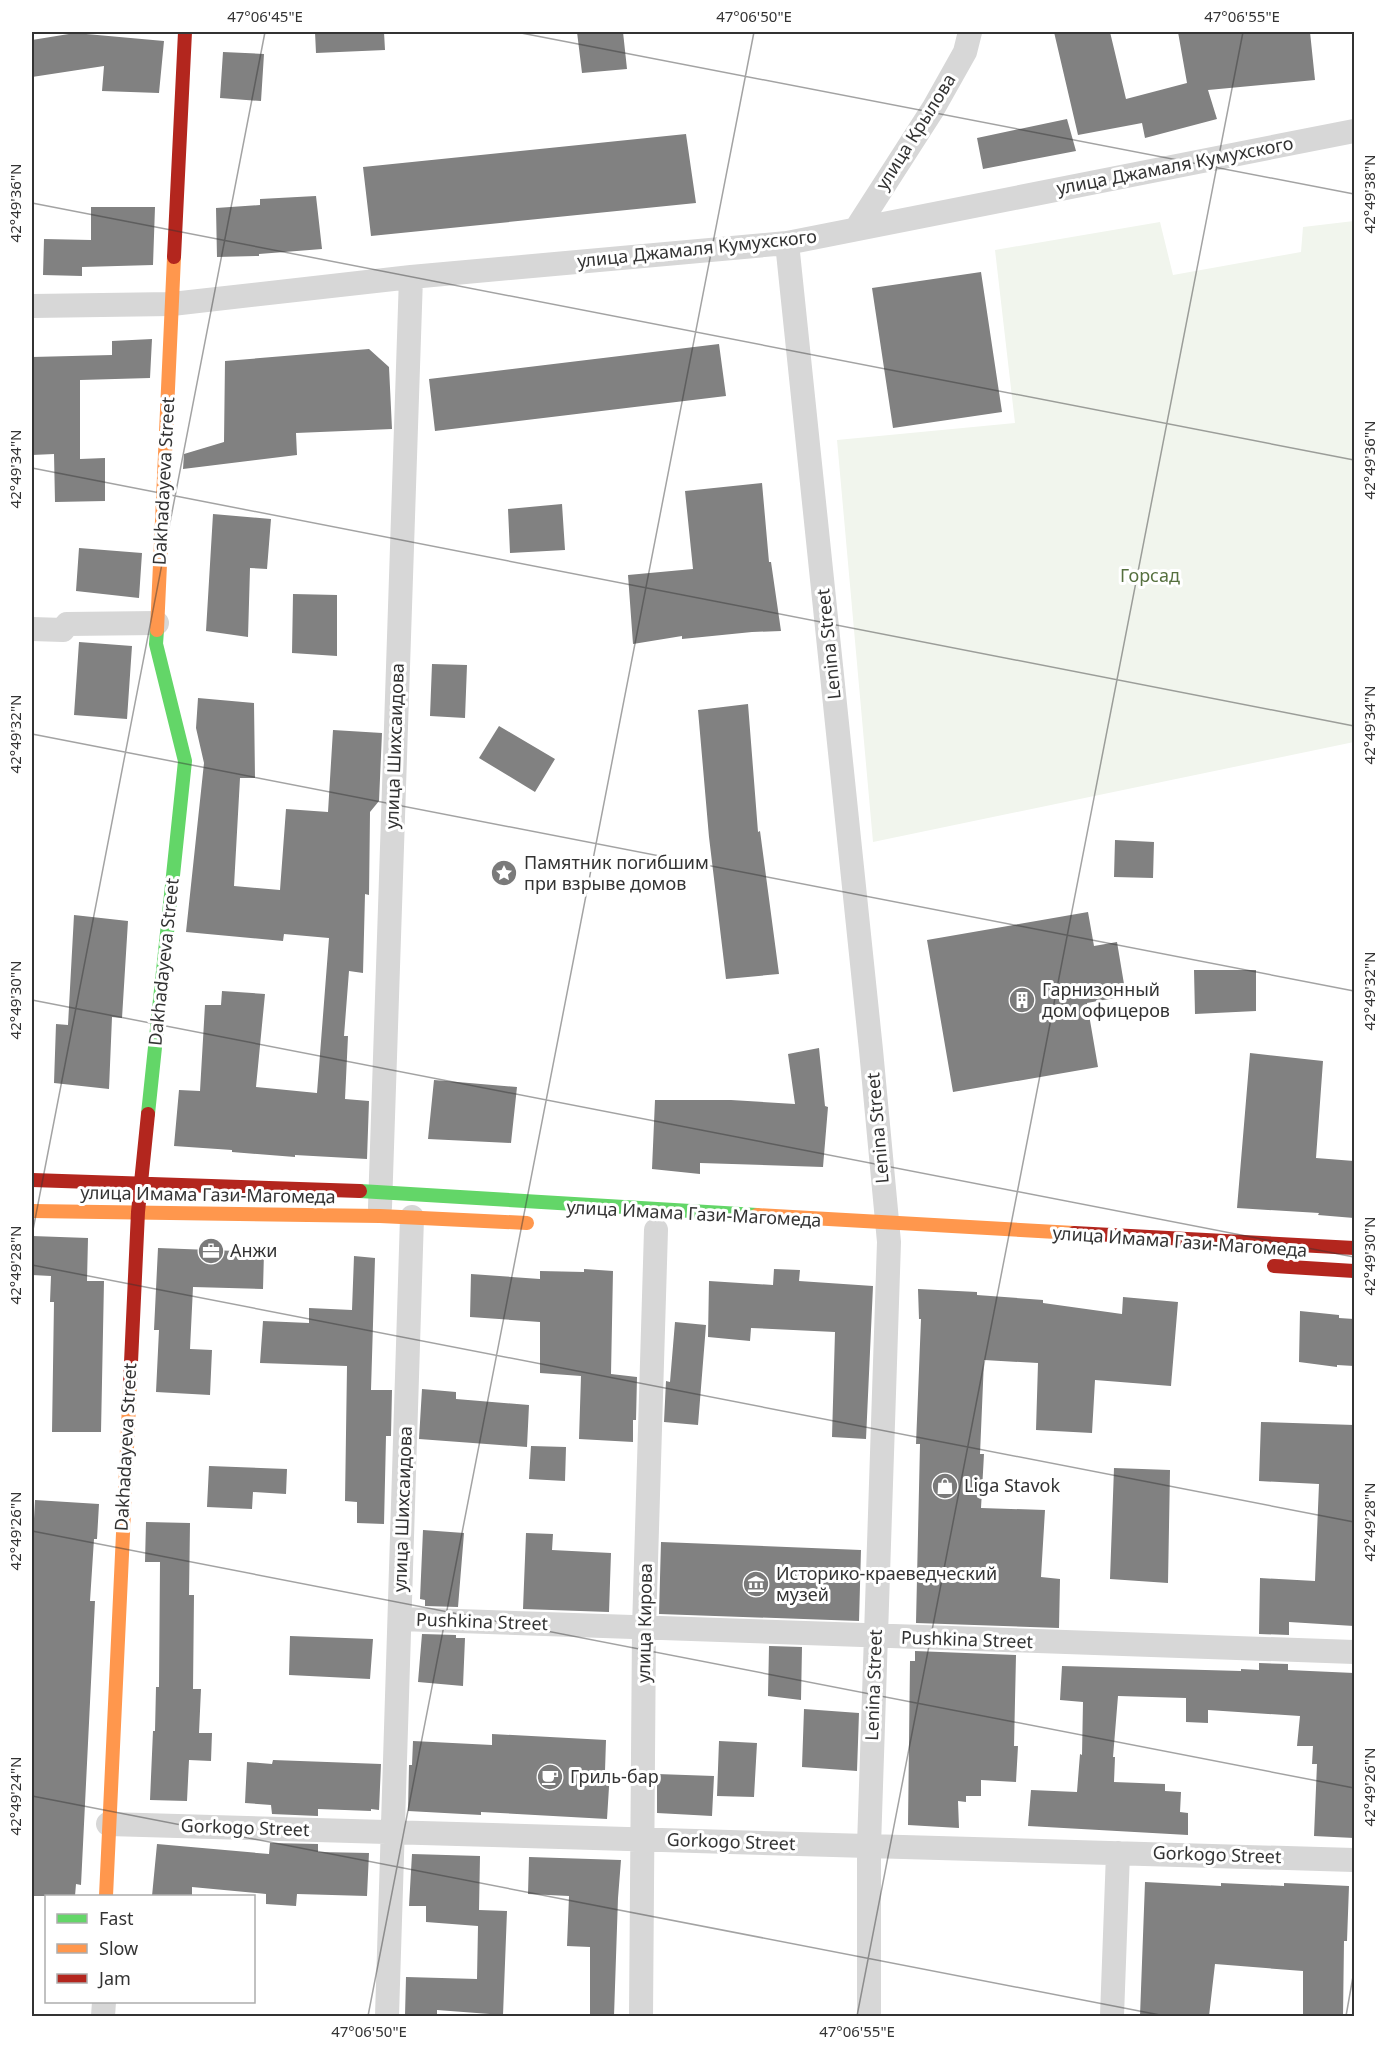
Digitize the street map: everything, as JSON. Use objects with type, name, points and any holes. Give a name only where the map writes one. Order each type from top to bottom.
[{"type":"main road","name":"Dakhadayeva Street","points":[[106,1895],[138,1212],[185,761],[156,644],[185,32]]},
{"type":"main road","points":[[32,1180],[380,1192],[888,1237],[1354,1248]]},
{"type":"main road","name":"улица Имама Гази-Магомеда","points":[[32,1211],[380,1216],[540,1224]]},
{"type":"main road","name":"улица Имама Гази-Магомеда","points":[[1259,1265],[1354,1271]]},
{"type":"street","name":"улица Крылова","points":[[856,229],[933,109],[965,52],[970,32]]},
{"type":"street","name":"улица Джамаля Кумухского","points":[[32,306],[171,304],[411,277],[787,243],[1354,131]]},
{"type":"street","name":"Lenina Street","points":[[787,243],[869,1026],[888,1237],[869,1846],[869,2016]]},
{"type":"street","name":"улица Шихсаидова","points":[[380,1216],[411,277]]},
{"type":"street","points":[[32,629],[63,630],[67,624],[157,623]]},
{"type":"street","name":"улица Шихсаидова","points":[[387,2016],[412,1217]]},
{"type":"street","name":"улица Кирова","points":[[641,2016],[644,1628],[656,1230]]},
{"type":"street","name":"Pushkina Street","points":[[400,1619],[1354,1652]]},
{"type":"street","name":"Gorkogo Street","points":[[108,1824],[1354,1860]]},
{"type":"street","points":[[1112,2016],[1118,1852]]},
{"type":"green space","name":"Горсад","points":[[1354,221],[1354,742],[873,842],[837,440],[1015,423],[995,250],[1160,222],[1173,275],[1301,252],[1303,227]]},
{"type":"building","points":[[315,32],[384,32],[385,50],[316,53]]},
{"type":"building","points":[[577,32],[623,32],[627,69],[582,73]]},
{"type":"building","points":[[1054,32],[1110,32],[1126,99],[1187,83],[1178,32],[1310,32],[1315,80],[1208,90],[1217,119],[1145,138],[1142,123],[1078,135]]},
{"type":"building","points":[[75,33],[164,41],[159,93],[102,91],[104,66],[32,77],[32,40]]},
{"type":"building","points":[[223,52],[264,54],[261,101],[220,98]]},
{"type":"building","points":[[1067,119],[1076,151],[983,169],[977,138]]},
{"type":"building","points":[[686,134],[696,203],[371,236],[363,167]]},
{"type":"building","points":[[316,196],[322,249],[259,254],[259,256],[217,257],[216,208],[260,205],[260,199]]},
{"type":"building","points":[[91,207],[155,207],[153,265],[82,267],[82,276],[43,275],[44,239],[91,240]]},
{"type":"building","points":[[981,272],[1002,412],[893,428],[872,288]]},
{"type":"building","points":[[152,339],[150,378],[80,380],[80,459],[105,458],[105,501],[55,502],[54,454],[32,455],[32,357],[112,355],[112,341]]},
{"type":"building","points":[[719,344],[726,396],[435,431],[429,379]]},
{"type":"building","points":[[369,349],[389,367],[392,429],[296,433],[297,455],[183,469],[184,454],[224,442],[225,361]]},
{"type":"building","points":[[762,483],[769,562],[771,562],[781,631],[682,639],[682,636],[633,644],[628,575],[693,569],[685,491]]},
{"type":"building","points":[[562,504],[565,550],[510,553],[508,509]]},
{"type":"building","points":[[213,514],[271,519],[267,569],[250,568],[248,637],[206,631]]},
{"type":"building","points":[[79,548],[142,553],[139,598],[76,591]]},
{"type":"building","points":[[293,594],[337,595],[337,656],[292,653]]},
{"type":"building","points":[[79,642],[132,646],[127,719],[74,715]]},
{"type":"building","points":[[432,664],[467,665],[465,718],[430,716]]},
{"type":"building","points":[[198,698],[254,703],[255,778],[240,778],[234,886],[280,890],[286,809],[328,812],[333,730],[382,733],[379,801],[370,812],[369,895],[365,894],[363,973],[349,971],[344,1036],[348,1036],[345,1099],[369,1101],[367,1159],[295,1155],[295,1157],[174,1146],[179,1090],[200,1091],[205,1005],[221,1005],[222,991],[265,994],[256,1087],[317,1093],[329,938],[284,934],[283,941],[186,932],[204,763],[196,728]]},
{"type":"building","points":[[748,704],[758,832],[760,831],[779,974],[726,979],[709,837],[698,710]]},
{"type":"building","points":[[499,726],[555,759],[535,792],[479,758]]},
{"type":"building","points":[[1115,840],[1154,842],[1153,878],[1114,877]]},
{"type":"building","name":"Гарнизонный дом офицеров","points":[[1088,912],[1094,946],[1117,942],[1126,996],[1087,1003],[1098,1067],[953,1092],[927,940]]},
{"type":"building","points":[[74,915],[128,921],[122,1018],[112,1017],[109,1089],[54,1083],[56,1024],[68,1025]]},
{"type":"building","points":[[1194,970],[1256,970],[1256,1011],[1195,1014]]},
{"type":"building","points":[[819,1048],[825,1106],[828,1107],[823,1167],[700,1163],[700,1174],[652,1169],[655,1100],[731,1100],[795,1104],[788,1054]]},
{"type":"building","points":[[1250,1053],[1323,1061],[1316,1158],[1354,1161],[1354,1218],[1318,1215],[1319,1213],[1237,1208]]},
{"type":"building","points":[[434,1080],[517,1087],[511,1143],[428,1139]]},
{"type":"building","points":[[32,1236],[88,1238],[87,1281],[104,1281],[101,1432],[52,1432],[54,1302],[50,1302],[51,1276],[32,1275]]},
{"type":"building","points":[[158,1248],[264,1252],[263,1289],[193,1287],[190,1349],[212,1350],[210,1395],[156,1392],[159,1330],[154,1330]]},
{"type":"building","points":[[354,1256],[375,1258],[371,1390],[392,1390],[391,1436],[386,1436],[384,1524],[357,1523],[357,1502],[345,1501],[347,1366],[260,1363],[263,1321],[309,1323],[309,1308],[352,1310]]},
{"type":"building","points":[[584,1269],[613,1271],[611,1374],[637,1377],[633,1442],[579,1439],[581,1376],[540,1373],[540,1322],[470,1317],[471,1274],[540,1279],[540,1271],[584,1272]]},
{"type":"building","points":[[774,1269],[800,1270],[799,1281],[873,1286],[866,1439],[832,1437],[835,1332],[751,1328],[750,1341],[708,1337],[709,1281],[773,1285]]},
{"type":"building","points":[[918,1289],[977,1292],[977,1295],[1043,1300],[1043,1303],[1122,1314],[1123,1297],[1178,1302],[1171,1386],[1095,1380],[1092,1433],[1036,1430],[1038,1363],[984,1360],[980,1454],[984,1454],[981,1508],[1045,1510],[1041,1577],[1060,1579],[1059,1628],[916,1623],[920,1444],[916,1444],[921,1319],[919,1319]]},
{"type":"building","points":[[1300,1311],[1354,1319],[1354,1366],[1337,1365],[1337,1367],[1299,1362]]},
{"type":"building","points":[[675,1322],[706,1325],[698,1425],[664,1422],[666,1381],[670,1382]]},
{"type":"building","points":[[422,1389],[456,1392],[456,1399],[529,1405],[527,1447],[419,1439]]},
{"type":"building","points":[[1261,1422],[1354,1425],[1354,1626],[1289,1622],[1289,1635],[1259,1634],[1260,1578],[1315,1581],[1319,1484],[1259,1481]]},
{"type":"building","points":[[531,1446],[566,1447],[565,1481],[529,1479]]},
{"type":"building","points":[[209,1466],[287,1469],[286,1494],[253,1492],[252,1509],[207,1507]]},
{"type":"building","points":[[1114,1468],[1170,1470],[1168,1583],[1110,1579]]},
{"type":"building","points":[[35,1500],[99,1504],[90,1601],[95,1601],[81,1885],[76,1884],[75,1895],[32,1896],[32,1556]]},
{"type":"building","points":[[146,1522],[190,1523],[189,1595],[194,1595],[193,1689],[201,1689],[199,1733],[212,1733],[211,1761],[189,1760],[187,1801],[150,1800],[156,1687],[159,1687],[160,1562],[145,1562]]},
{"type":"building","points":[[423,1530],[464,1533],[458,1607],[425,1606],[425,1600],[420,1599]]},
{"type":"building","points":[[526,1533],[553,1534],[552,1550],[611,1553],[609,1612],[523,1609]]},
{"type":"building","name":"Историко-краеведческий музей","points":[[661,1542],[861,1550],[859,1621],[659,1614]]},
{"type":"building","points":[[422,1634],[456,1635],[456,1638],[465,1638],[463,1686],[418,1682]]},
{"type":"building","points":[[290,1636],[373,1639],[370,1679],[289,1675]]},
{"type":"building","points":[[769,1646],[802,1647],[801,1700],[768,1696]]},
{"type":"building","points":[[915,1651],[1016,1655],[1014,1746],[1018,1746],[1016,1782],[981,1780],[981,1796],[966,1796],[966,1802],[958,1801],[959,1828],[908,1825],[910,1661],[915,1661]]},
{"type":"building","points":[[1259,1663],[1288,1664],[1288,1670],[1354,1673],[1354,1838],[1314,1836],[1317,1764],[1312,1764],[1313,1746],[1297,1746],[1300,1716],[1208,1710],[1208,1723],[1186,1722],[1186,1698],[1118,1696],[1113,1757],[1115,1757],[1114,1782],[1165,1784],[1165,1791],[1181,1792],[1180,1812],[1188,1813],[1188,1835],[1028,1826],[1031,1790],[1077,1792],[1080,1754],[1082,1755],[1083,1702],[1060,1700],[1062,1666],[1241,1671],[1241,1669],[1259,1670]]},
{"type":"building","points":[[804,1709],[859,1713],[857,1771],[802,1767]]},
{"type":"building","name":"Гриль-бар","points":[[492,1734],[606,1740],[605,1771],[610,1771],[607,1819],[481,1812],[481,1815],[408,1811],[409,1765],[412,1765],[413,1741],[492,1745]]},
{"type":"building","points":[[719,1741],[757,1743],[754,1797],[717,1796]]},
{"type":"building","points":[[273,1760],[381,1764],[379,1810],[318,1809],[318,1816],[272,1814],[271,1805],[245,1803],[247,1762],[272,1764]]},
{"type":"building","points":[[657,1774],[714,1776],[712,1816],[657,1813]]},
{"type":"building","points":[[270,1843],[318,1844],[318,1852],[369,1853],[367,1896],[297,1894],[296,1906],[266,1904],[266,1894],[192,1887],[192,1895],[152,1895],[157,1844],[269,1854]]},
{"type":"building","points":[[412,1854],[480,1856],[479,1910],[507,1911],[503,2015],[437,2010],[437,2016],[405,2015],[406,1977],[477,1979],[478,1926],[426,1922],[426,1906],[409,1906]]},
{"type":"building","points":[[529,1857],[621,1860],[614,2016],[590,2016],[590,1947],[567,1946],[569,1896],[528,1894]]},
{"type":"building","points":[[1145,1882],[1221,1886],[1221,1883],[1284,1886],[1284,1883],[1349,1886],[1347,1941],[1344,1941],[1343,2016],[1303,2016],[1303,1971],[1215,1964],[1209,2016],[1140,2016]]},
{"type":"traffic: fast","points":[[148,1114],[185,761],[156,644],[157,630]]},
{"type":"traffic: fast","points":[[360,1191],[757,1215]]},
{"type":"traffic: slow","points":[[157,630],[174,257]]},
{"type":"traffic: slow","points":[[32,1211],[380,1216],[527,1223]]},
{"type":"traffic: slow","points":[[757,1215],[1074,1233]]},
{"type":"traffic: slow","points":[[106,1895],[130,1384]]},
{"type":"traffic: jam","points":[[174,257],[185,32]]},
{"type":"traffic: jam","points":[[130,1384],[138,1212],[148,1114]]},
{"type":"traffic: jam","points":[[32,1180],[360,1191]]},
{"type":"traffic: jam","points":[[1074,1233],[1354,1248]]},
{"type":"traffic: jam","points":[[1274,1266],[1354,1271]]},
{"type":"place","name":"Памятник погибшим при взрыве домов","points":[[504,873]]},
{"type":"place","name":"Гарнизонный дом офицеров","points":[[1022,1000]]},
{"type":"place","name":"Анжи","points":[[211,1251]]},
{"type":"place","name":"Liga Stavok","points":[[945,1486]]},
{"type":"place","name":"Историко-краеведческий музей","points":[[756,1584]]},
{"type":"place","name":"Гриль-бар","points":[[550,1777]]}]
